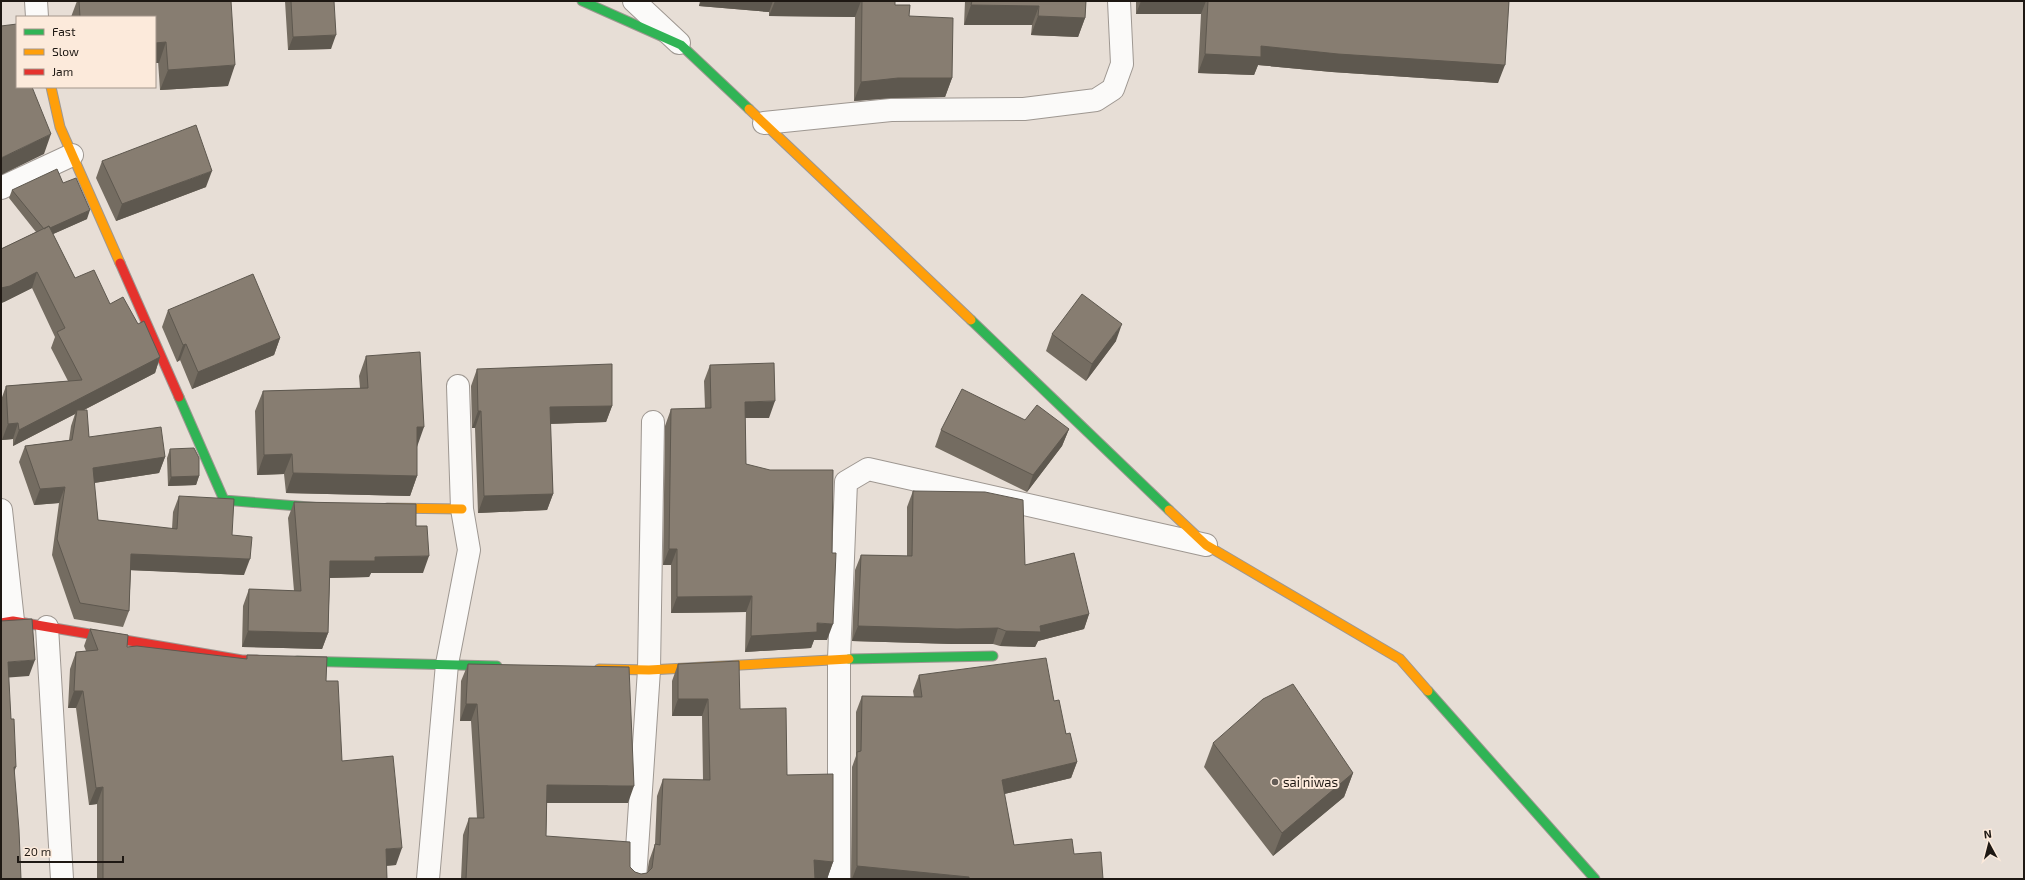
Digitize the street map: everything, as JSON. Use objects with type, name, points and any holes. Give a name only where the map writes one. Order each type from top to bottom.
[{"type":"street","points":[[36,1],[37,16]]},
{"type":"street","points":[[582,1],[681,45]]},
{"type":"street","points":[[634,1],[1206,545],[1400,659],[1595,879]]},
{"type":"street","points":[[764,123],[891,110],[1024,109],[1096,100],[1113,89],[1122,64],[1119,1]]},
{"type":"street","points":[[51,88],[60,127],[224,500],[301,507],[331,508]]},
{"type":"street","points":[[1,188],[72,155]]},
{"type":"street","points":[[428,879],[447,664],[470,550],[462,509],[458,386]]},
{"type":"street","points":[[635,879],[649,670],[653,422]]},
{"type":"street","points":[[838,879],[839,659],[846,482],[868,469],[1206,545]]},
{"type":"street","points":[[377,508],[462,509]]},
{"type":"street","points":[[1,510],[7,622],[47,627],[242,660],[266,660]]},
{"type":"street","points":[[47,627],[62,879]]},
{"type":"street","points":[[587,668],[649,670],[839,659],[994,656]]},
{"type":"street","points":[[290,661],[509,666]]},
{"type":"building","points":[[79,1],[231,1],[235,65],[168,70],[166,42],[156,43],[156,16],[80,16]]},
{"type":"building","points":[[291,1],[334,1],[336,35],[293,37]]},
{"type":"building","points":[[862,1],[895,1],[895,5],[910,5],[909,16],[953,18],[952,78],[898,78],[861,82]]},
{"type":"building","points":[[972,1],[1086,1],[1085,18],[1038,16],[1039,6],[971,5]]},
{"type":"building","points":[[1208,1],[1509,1],[1505,65],[1338,54],[1261,46],[1261,57],[1205,54]]},
{"type":"building","points":[[16,24],[16,88],[32,88],[51,134],[1,158],[1,26]]},
{"type":"building","points":[[196,125],[212,171],[122,204],[102,161]]},
{"type":"building","points":[[57,169],[63,183],[76,178],[90,210],[50,228],[49,226],[44,229],[12,190]]},
{"type":"building","points":[[49,226],[75,278],[94,270],[110,304],[123,297],[138,324],[144,321],[160,357],[19,430],[18,423],[8,424],[6,386],[82,380],[57,332],[65,328],[37,272],[10,286],[1,288],[1,249]]},
{"type":"building","points":[[253,274],[280,338],[198,372],[186,344],[183,345],[168,310]]},
{"type":"building","points":[[1082,294],[1122,324],[1092,364],[1052,334]]},
{"type":"building","points":[[420,352],[424,427],[417,427],[417,476],[293,473],[292,454],[264,455],[263,391],[368,388],[366,356]]},
{"type":"building","points":[[774,363],[775,401],[745,402],[746,464],[770,470],[833,470],[832,553],[836,553],[833,624],[817,623],[817,632],[751,636],[752,596],[677,597],[677,549],[669,549],[671,409],[711,408],[710,365]]},
{"type":"building","points":[[612,364],[612,406],[550,407],[553,494],[484,496],[481,411],[478,411],[477,369]]},
{"type":"building","points":[[962,389],[1025,420],[1037,405],[1069,429],[1033,475],[941,430]]},
{"type":"building","points":[[77,410],[87,410],[89,437],[161,427],[165,457],[93,468],[98,520],[177,529],[179,496],[234,499],[232,535],[252,537],[250,559],[131,554],[129,611],[80,603],[57,539],[65,487],[40,489],[25,446],[72,440]]},
{"type":"building","points":[[194,448],[199,458],[199,476],[171,477],[170,449]]},
{"type":"building","points":[[913,491],[985,492],[1023,500],[1025,565],[1074,553],[1089,614],[1040,626],[1041,632],[1006,631],[998,628],[957,629],[858,626],[861,555],[912,556]]},
{"type":"building","points":[[294,502],[416,504],[416,526],[427,526],[429,556],[375,557],[375,561],[330,561],[328,633],[248,631],[249,589],[301,591]]},
{"type":"building","points":[[32,619],[35,660],[8,662],[11,719],[14,719],[16,767],[14,767],[21,879],[1,879],[1,621]]},
{"type":"building","points":[[90,629],[128,635],[127,647],[137,646],[247,659],[247,655],[327,657],[326,681],[338,681],[342,761],[393,756],[402,848],[386,849],[387,879],[103,879],[103,787],[96,788],[83,691],[74,691],[76,652],[98,650]]},
{"type":"building","points":[[1046,658],[1054,701],[1059,700],[1066,734],[1070,733],[1077,762],[1002,780],[1014,845],[1072,839],[1074,854],[1101,852],[1103,879],[969,879],[969,877],[857,866],[857,752],[861,751],[862,696],[922,697],[919,675]]},
{"type":"building","points":[[739,661],[740,709],[786,708],[787,775],[833,774],[833,862],[814,860],[815,879],[466,879],[469,818],[484,818],[477,704],[466,704],[468,664],[629,667],[634,786],[547,785],[546,836],[630,842],[630,867],[635,872],[641,874],[647,873],[652,868],[655,844],[660,845],[663,779],[710,780],[708,699],[678,699],[678,664]]},
{"type":"building","name":"sai niwas","points":[[1293,684],[1353,773],[1282,833],[1213,743],[1263,699]]},
{"type":"traffic: fast","points":[[582,1],[681,45],[749,109]]},
{"type":"traffic: fast","points":[[971,320],[1169,510]]},
{"type":"traffic: fast","points":[[179,397],[224,500],[322,508]]},
{"type":"traffic: fast","points":[[849,659],[993,656]]},
{"type":"traffic: fast","points":[[297,661],[497,666]]},
{"type":"traffic: fast","points":[[1428,691],[1595,879]]},
{"type":"traffic: slow","points":[[51,88],[60,127],[120,263]]},
{"type":"traffic: slow","points":[[749,109],[971,320]]},
{"type":"traffic: slow","points":[[387,508],[462,509]]},
{"type":"traffic: slow","points":[[1169,510],[1206,545],[1400,659],[1428,691]]},
{"type":"traffic: slow","points":[[599,669],[649,670],[849,659]]},
{"type":"traffic: jam","points":[[120,263],[179,397]]},
{"type":"traffic: jam","points":[[1,623],[13,621],[242,660],[257,660]]},
{"type":"place","name":"sai niwas","points":[[1275,782]]}]
